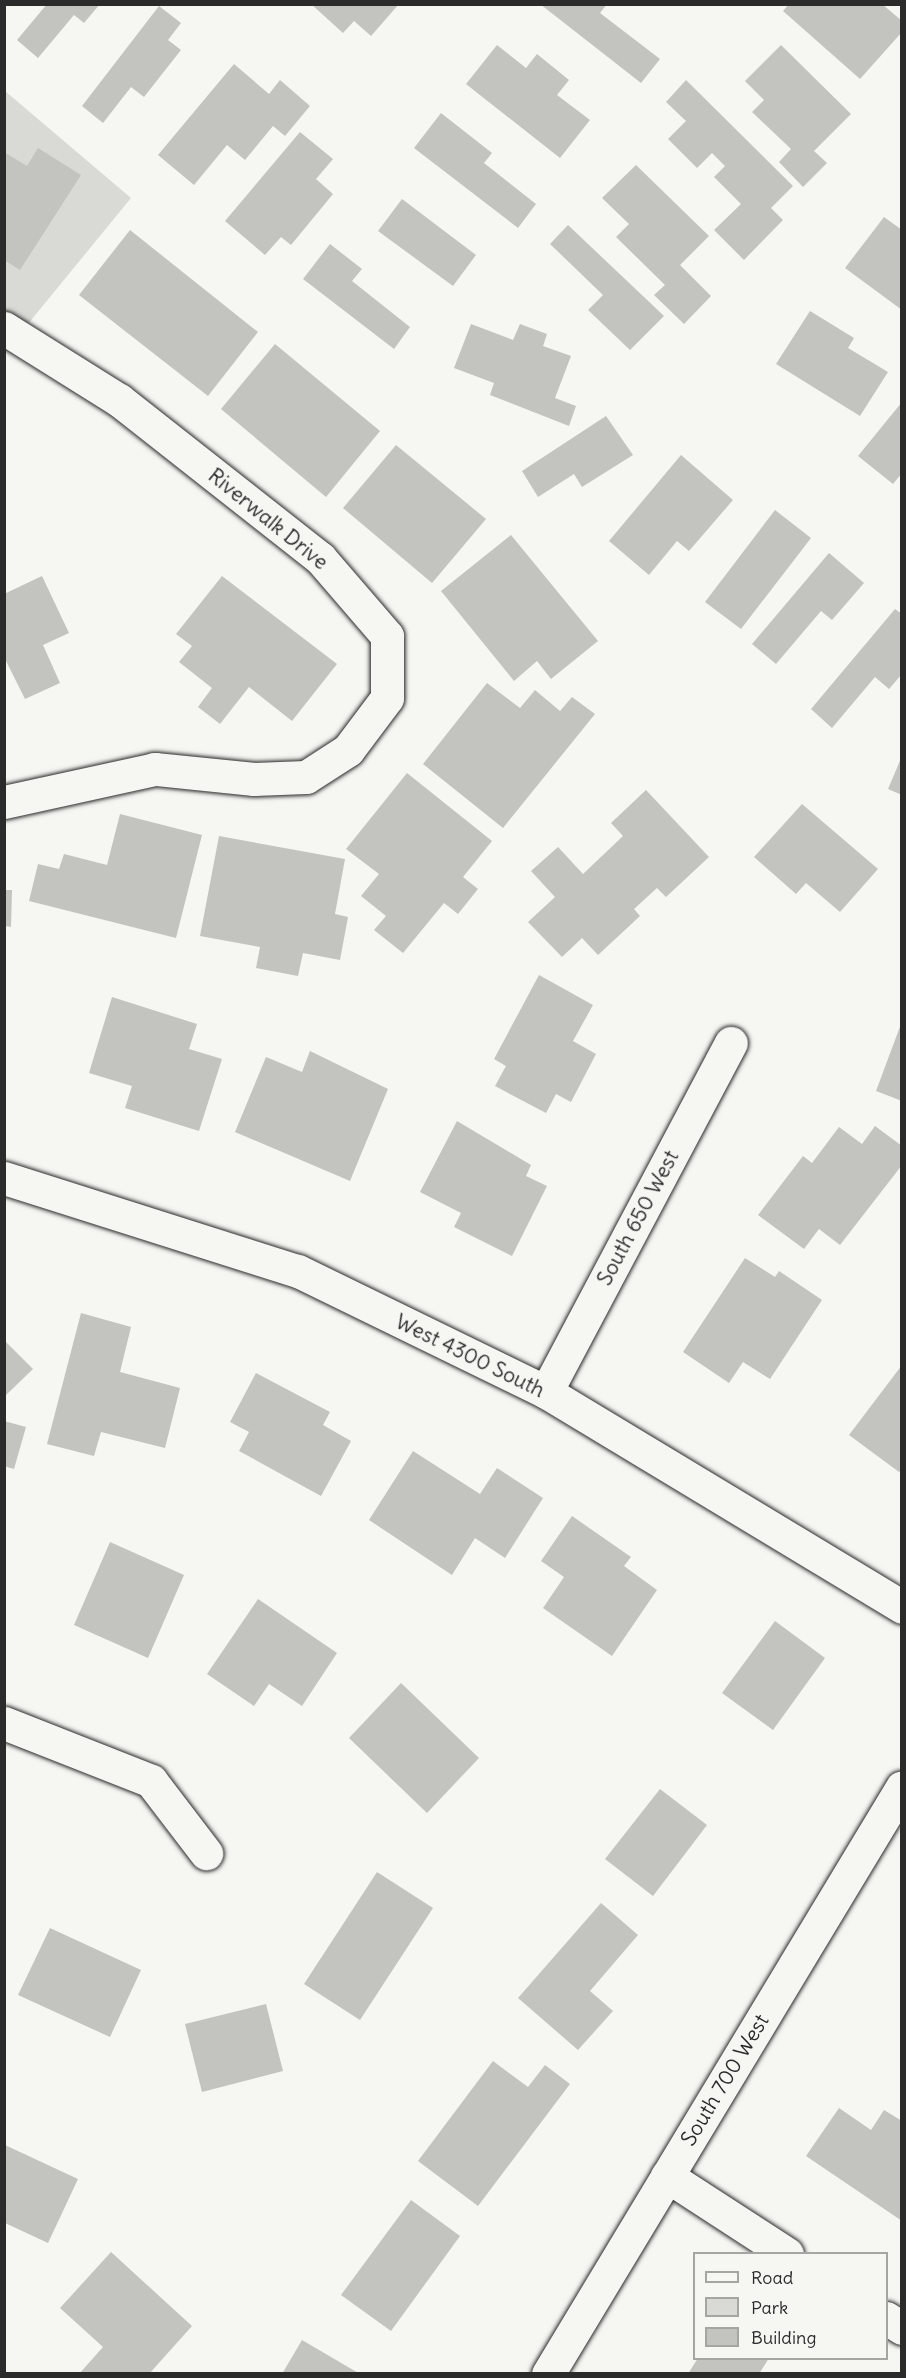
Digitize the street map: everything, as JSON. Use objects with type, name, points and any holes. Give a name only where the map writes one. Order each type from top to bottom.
[{"type":"street","name":"Riverwalk Drive","points":[[4,328],[119,400],[320,558],[387,636],[387,698],[348,750],[306,777],[254,779],[155,770],[4,802]]},
{"type":"street","name":"South 650 West","points":[[546,1392],[731,1043]]},
{"type":"street","name":"West 4300 South","points":[[4,1178],[298,1271],[546,1392],[902,1607]]},
{"type":"street","points":[[4,1723],[151,1781],[206,1853]]},
{"type":"street","name":"South 700 West","points":[[548,2373],[902,1787]]},
{"type":"street","points":[[667,2176],[785,2252]]},
{"type":"street","points":[[888,2319],[902,2328]]},
{"type":"green space","points":[[5,91],[131,198],[5,352]]},
{"type":"building","points":[[47,4],[100,4],[84,23],[74,15],[38,58],[17,40]]},
{"type":"building","points":[[311,4],[399,4],[371,36],[354,21],[343,33]]},
{"type":"building","points":[[540,4],[607,4],[600,13],[660,59],[641,83]]},
{"type":"building","points":[[789,4],[882,4],[902,21],[902,32],[860,79],[783,11]]},
{"type":"building","points":[[159,6],[181,23],[168,40],[181,50],[144,97],[131,87],[103,123],[82,106]]},
{"type":"building","points":[[497,45],[526,68],[537,54],[569,80],[557,95],[590,120],[560,158],[466,84]]},
{"type":"building","points":[[781,45],[851,114],[814,151],[827,163],[803,187],[779,162],[791,149],[752,112],[764,100],[745,81]]},
{"type":"building","points":[[234,64],[269,94],[280,80],[310,106],[285,136],[273,126],[245,160],[227,145],[194,185],[158,155]]},
{"type":"building","points":[[686,80],[793,186],[771,208],[783,220],[744,260],[714,230],[741,204],[714,177],[725,166],[712,153],[697,168],[668,139],[686,121],[666,102]]},
{"type":"building","points":[[441,113],[492,153],[484,163],[536,204],[518,228],[414,148]]},
{"type":"building","points":[[300,132],[333,159],[316,179],[333,194],[291,245],[281,237],[265,255],[225,221]]},
{"type":"building","points":[[38,148],[81,175],[20,270],[4,260],[4,152],[27,166]]},
{"type":"building","points":[[636,165],[709,236],[680,265],[711,296],[684,324],[654,295],[665,285],[616,237],[629,224],[602,198]]},
{"type":"building","points":[[402,199],[476,255],[453,286],[378,231]]},
{"type":"building","points":[[884,217],[902,230],[902,310],[845,268]]},
{"type":"building","points":[[568,225],[664,316],[630,350],[588,310],[603,295],[550,244]]},
{"type":"building","points":[[130,230],[258,332],[208,396],[79,295]]},
{"type":"building","points":[[330,244],[362,269],[352,281],[410,327],[394,349],[303,279]]},
{"type":"building","points":[[810,311],[854,338],[848,348],[888,372],[860,416],[776,364]]},
{"type":"building","points":[[471,324],[513,340],[520,324],[547,334],[543,346],[571,356],[555,398],[576,406],[569,426],[490,395],[494,383],[454,368]]},
{"type":"building","points":[[275,344],[380,431],[326,497],[221,409]]},
{"type":"building","points":[[902,402],[902,473],[893,484],[858,456]]},
{"type":"building","points":[[606,416],[633,455],[582,487],[574,474],[538,497],[522,471]]},
{"type":"building","points":[[396,445],[486,519],[432,583],[343,508]]},
{"type":"building","points":[[681,455],[733,500],[689,551],[677,541],[649,575],[609,541]]},
{"type":"building","points":[[775,510],[811,538],[741,629],[705,602]]},
{"type":"building","points":[[511,535],[598,641],[551,679],[537,661],[514,681],[441,591]]},
{"type":"building","points":[[829,553],[864,583],[832,620],[821,611],[776,664],[752,644]]},
{"type":"building","points":[[42,576],[69,633],[43,645],[60,683],[25,699],[4,657],[4,594]]},
{"type":"building","points":[[222,576],[337,664],[292,721],[249,687],[220,724],[198,707],[212,688],[179,662],[192,646],[176,634]]},
{"type":"building","points":[[895,609],[902,614],[902,674],[889,689],[875,677],[832,728],[811,709]]},
{"type":"building","points":[[487,683],[520,708],[535,690],[560,711],[572,697],[595,714],[503,828],[423,764]]},
{"type":"building","points":[[902,756],[902,795],[888,789]]},
{"type":"building","points":[[407,773],[492,841],[463,877],[478,889],[458,914],[444,903],[403,953],[374,930],[386,916],[361,896],[379,874],[346,849]]},
{"type":"building","points":[[646,790],[709,857],[666,897],[657,888],[634,909],[640,916],[598,955],[582,938],[562,957],[528,922],[555,897],[531,871],[558,847],[583,874],[623,836],[611,823]]},
{"type":"building","points":[[802,804],[878,869],[840,912],[806,883],[796,894],[754,857]]},
{"type":"building","points":[[120,814],[202,835],[176,938],[29,901],[38,864],[59,869],[64,854],[107,865]]},
{"type":"building","points":[[219,836],[345,859],[335,914],[348,917],[340,960],[303,953],[298,976],[256,968],[260,947],[200,936]]},
{"type":"building","points":[[4,890],[12,890],[11,927],[4,926]]},
{"type":"building","points":[[539,975],[593,1005],[573,1041],[596,1054],[571,1102],[556,1094],[546,1113],[495,1086],[506,1066],[494,1059]]},
{"type":"building","points":[[112,997],[197,1024],[189,1049],[222,1059],[199,1131],[125,1108],[132,1086],[89,1073]]},
{"type":"building","points":[[902,1024],[902,1101],[876,1091]]},
{"type":"building","points":[[310,1051],[388,1089],[350,1181],[235,1132],[266,1057],[302,1072]]},
{"type":"building","points":[[457,1121],[531,1165],[526,1176],[547,1186],[512,1256],[454,1227],[461,1213],[420,1192]]},
{"type":"building","points":[[875,1126],[902,1146],[902,1165],[840,1245],[819,1229],[804,1249],[758,1215],[803,1156],[812,1163],[839,1127],[862,1144]]},
{"type":"building","points":[[745,1258],[775,1277],[779,1271],[822,1300],[770,1379],[743,1362],[729,1383],[683,1352]]},
{"type":"building","points":[[81,1313],[131,1327],[120,1372],[180,1388],[165,1448],[101,1432],[94,1456],[47,1444]]},
{"type":"building","points":[[4,1340],[33,1369],[4,1397]]},
{"type":"building","points":[[902,1365],[902,1469],[899,1472],[849,1435]]},
{"type":"building","points":[[256,1373],[330,1412],[323,1425],[351,1441],[321,1496],[239,1451],[249,1432],[230,1422]]},
{"type":"building","points":[[4,1421],[26,1427],[14,1469],[4,1466]]},
{"type":"building","points":[[413,1451],[480,1494],[497,1468],[543,1498],[505,1558],[475,1538],[452,1575],[369,1520]]},
{"type":"building","points":[[572,1516],[631,1557],[624,1566],[657,1590],[612,1656],[543,1608],[564,1577],[541,1561]]},
{"type":"building","points":[[110,1542],[184,1575],[148,1658],[74,1625]]},
{"type":"building","points":[[258,1599],[337,1653],[302,1706],[269,1684],[254,1706],[207,1674]]},
{"type":"building","points":[[775,1621],[825,1658],[773,1730],[722,1693]]},
{"type":"building","points":[[401,1683],[479,1758],[427,1813],[349,1738]]},
{"type":"building","points":[[660,1789],[707,1825],[653,1896],[605,1859]]},
{"type":"building","points":[[377,1872],[433,1908],[360,2020],[304,1984]]},
{"type":"building","points":[[601,1903],[638,1935],[590,1991],[613,2011],[578,2050],[518,1998]]},
{"type":"building","points":[[50,1928],[141,1970],[110,2037],[18,1995]]},
{"type":"building","points":[[266,2004],[283,2071],[202,2092],[185,2024]]},
{"type":"building","points":[[493,2061],[528,2087],[545,2065],[570,2084],[478,2206],[418,2161]]},
{"type":"building","points":[[839,2108],[871,2130],[884,2110],[902,2121],[902,2221],[806,2156]]},
{"type":"building","points":[[5,2145],[78,2179],[48,2243],[5,2223]]},
{"type":"building","points":[[411,2200],[460,2236],[391,2331],[341,2295]]},
{"type":"building","points":[[111,2252],[192,2326],[149,2374],[79,2374],[103,2347],[60,2308]]},
{"type":"building","points":[[302,2340],[360,2374],[282,2374]]},
{"type":"building","points":[[697,2360],[768,2360],[759,2374],[688,2374]]}]
